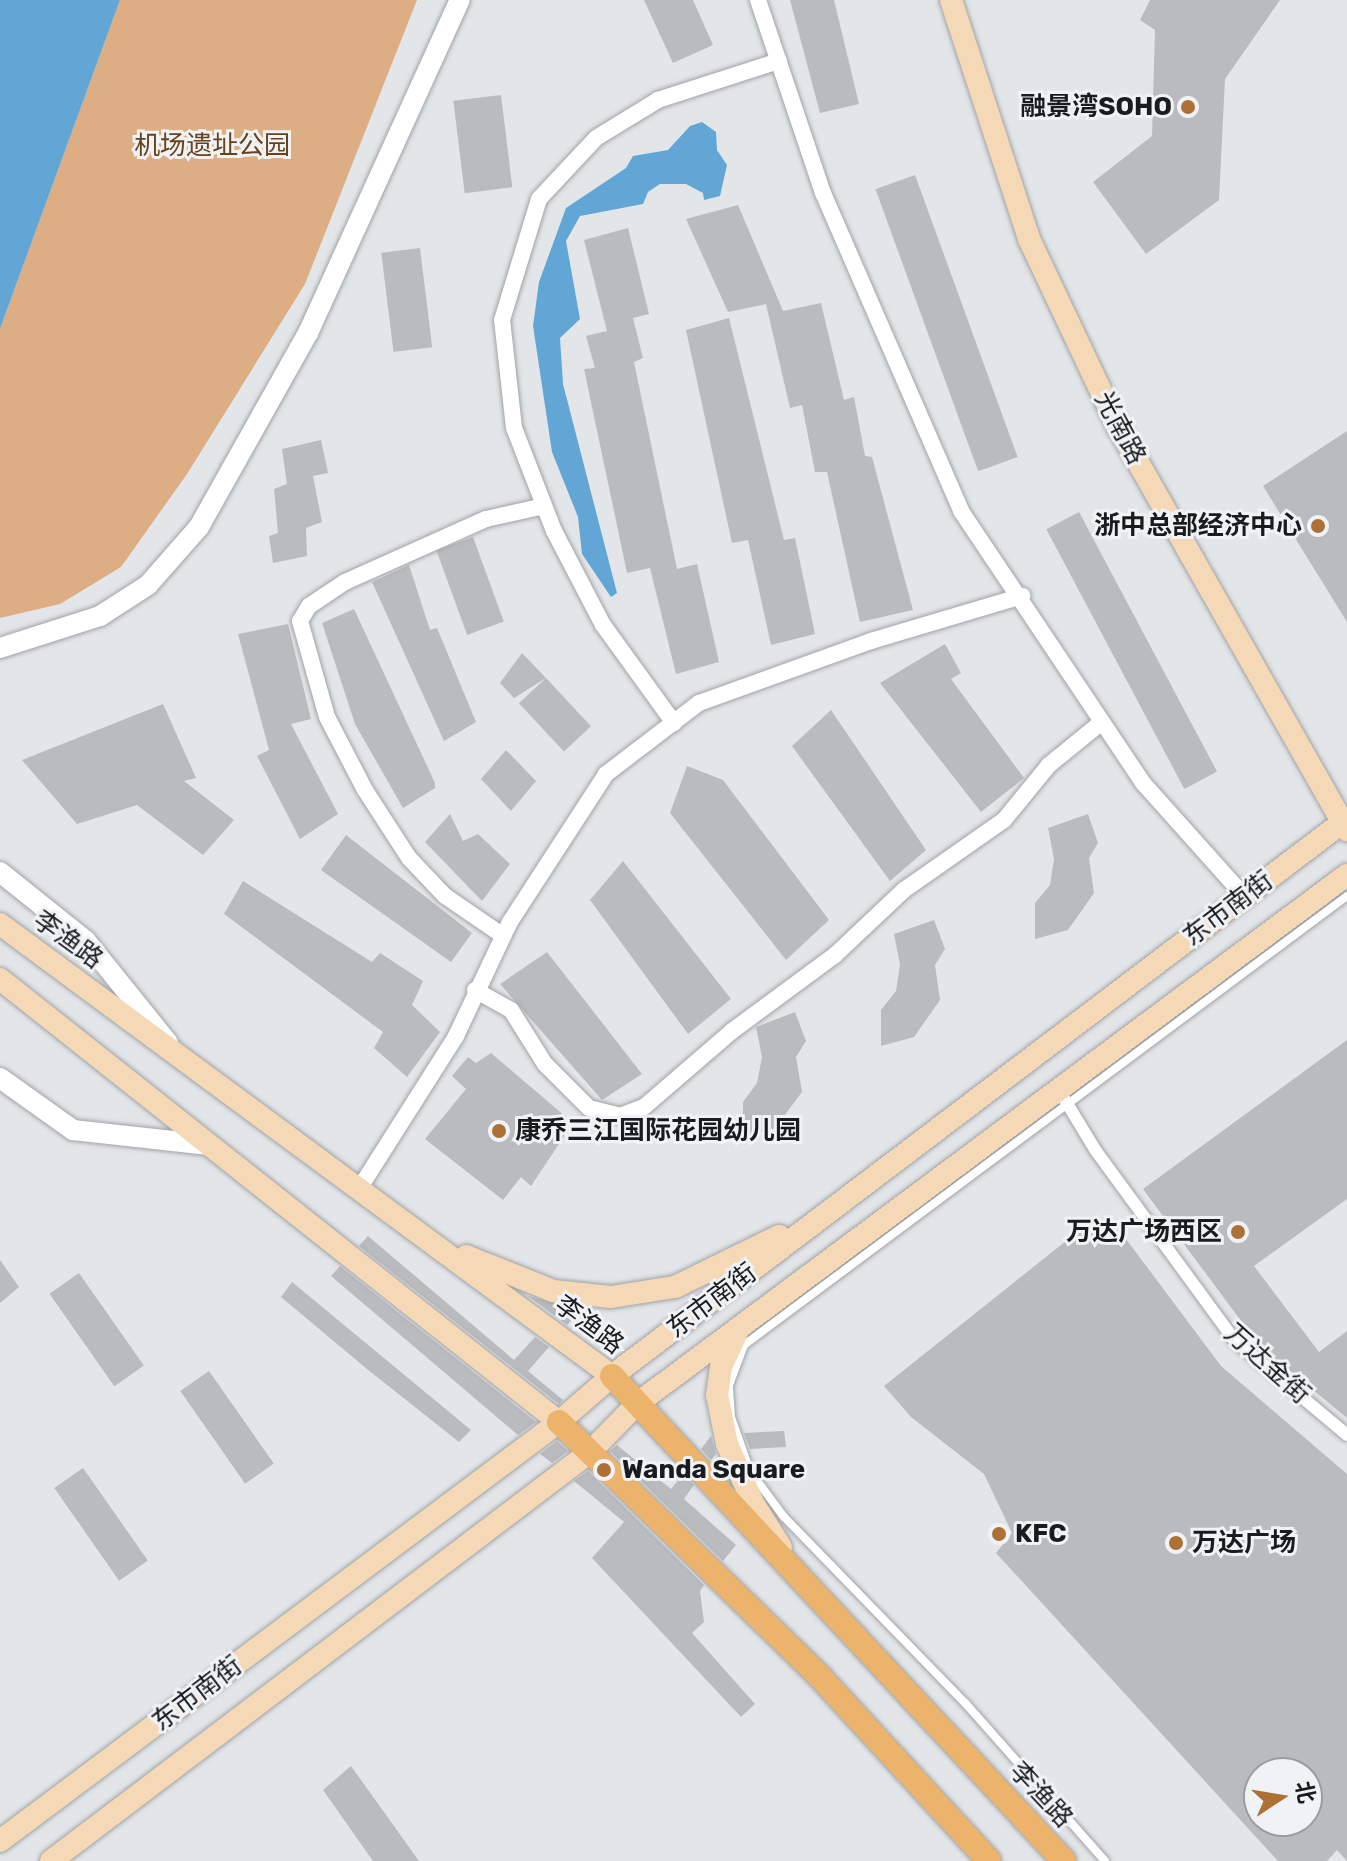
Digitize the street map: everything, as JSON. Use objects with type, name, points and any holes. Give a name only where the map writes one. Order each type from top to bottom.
[{"type":"main road","name":"光南路","points":[[951,0],[1029,239],[1099,387],[1345,824]]},
{"type":"main road","name":"东市南街","points":[[0,1841],[559,1422],[612,1376],[1345,824]]},
{"type":"main road","name":"东市南街","points":[[51,1861],[590,1452],[638,1403],[1062,1096],[1347,875]]},
{"type":"main road","name":"李渔路","points":[[0,924],[612,1376],[1064,1861]]},
{"type":"main road","points":[[0,979],[559,1422],[821,1678],[989,1861]]},
{"type":"main road","points":[[425,1238],[553,1291],[611,1297],[675,1287],[847,1198]]},
{"type":"main road","points":[[739,1327],[721,1367],[717,1395],[727,1444],[753,1503],[804,1581]]},
{"type":"street","points":[[0,648],[100,616],[148,585],[199,527],[308,333],[460,0]]},
{"type":"street","points":[[758,0],[823,193],[888,352],[961,511],[1022,596],[1143,783],[1245,897]]},
{"type":"street","points":[[674,723],[603,625],[544,506],[514,428],[502,320],[539,199],[596,138],[658,100],[779,61]]},
{"type":"street","points":[[502,935],[445,896],[409,858],[365,790],[327,717],[300,621],[309,606],[345,582],[486,519],[544,506]]},
{"type":"street","points":[[359,1189],[456,1036],[502,935],[606,774],[699,703],[747,682],[1022,596]]},
{"type":"street","points":[[475,990],[511,1010],[545,1064],[589,1108],[620,1116],[644,1107],[732,1031],[835,955],[904,890],[1004,820],[1049,765],[1102,722]]},
{"type":"street","points":[[0,872],[86,941],[178,1056]]},
{"type":"street","points":[[0,1078],[73,1130],[209,1145]]},
{"type":"street","name":"万达金街","points":[[1062,1096],[1235,1341],[1347,1435]]},
{"type":"lane","points":[[1105,1861],[965,1703],[784,1517],[750,1471],[731,1417],[729,1385],[744,1345],[1062,1096],[1347,896]]},
{"type":"green space","name":"机场遗址公园","points":[[120,0],[417,0],[305,284],[187,474],[121,567],[60,604],[0,618],[0,329]]},
{"type":"water","points":[[0,0],[120,0],[0,329]]},
{"type":"water","points":[[702,122],[716,132],[717,150],[727,165],[720,196],[704,200],[703,193],[686,184],[660,184],[648,192],[643,204],[580,216],[566,241],[580,319],[560,338],[563,384],[617,593],[611,597],[582,554],[578,517],[552,452],[533,326],[539,282],[566,208],[626,168],[633,156],[668,150],[690,126]]},
{"type":"building","points":[[644,0],[693,0],[713,45],[673,63]]},
{"type":"building","points":[[790,0],[834,0],[859,104],[820,113]]},
{"type":"building","name":"融景湾SOHO","points":[[1150,0],[1280,0],[1225,79],[1219,200],[1146,254],[1093,182],[1152,136],[1155,30],[1140,20]]},
{"type":"building","points":[[501,95],[512,187],[465,193],[453,101]]},
{"type":"building","points":[[915,175],[1018,457],[978,471],[876,189]]},
{"type":"building","points":[[738,205],[783,311],[821,303],[844,400],[854,397],[865,456],[872,457],[913,610],[860,622],[827,472],[815,472],[802,405],[790,408],[766,304],[728,312],[686,219]]},
{"type":"building","points":[[628,228],[649,314],[633,318],[643,358],[634,362],[677,569],[697,564],[719,662],[676,674],[650,568],[627,573],[584,369],[595,368],[586,336],[607,331],[584,240]]},
{"type":"building","points":[[420,248],[432,347],[393,352],[381,253]]},
{"type":"building","points":[[729,318],[784,540],[795,538],[815,634],[771,645],[748,540],[732,543],[686,330]]},
{"type":"building","name":"浙中总部经济中心","points":[[1347,431],[1347,622],[1263,486]]},
{"type":"building","points":[[321,440],[328,473],[313,476],[322,522],[306,528],[307,556],[273,563],[269,536],[278,533],[274,489],[287,484],[282,449]]},
{"type":"building","points":[[1079,512],[1217,772],[1184,789],[1046,529]]},
{"type":"building","points":[[473,537],[504,622],[467,635],[436,550]]},
{"type":"building","points":[[409,565],[430,630],[437,628],[476,722],[444,741],[372,582]]},
{"type":"building","points":[[354,609],[435,783],[435,788],[403,808],[355,724],[322,623]]},
{"type":"building","points":[[288,624],[311,719],[291,724],[338,814],[300,839],[257,756],[269,750],[238,634]]},
{"type":"building","points":[[945,644],[961,673],[951,679],[1024,778],[981,812],[880,683]]},
{"type":"building","points":[[522,653],[546,678],[514,698],[500,683]]},
{"type":"building","points":[[546,678],[591,726],[564,752],[519,703]]},
{"type":"building","points":[[163,704],[196,778],[184,781],[234,820],[203,855],[137,805],[77,824],[22,760]]},
{"type":"building","points":[[831,710],[926,850],[890,881],[792,746]]},
{"type":"building","points":[[506,750],[536,781],[511,811],[481,779]]},
{"type":"building","points":[[687,766],[723,780],[829,920],[786,960],[670,813]]},
{"type":"building","points":[[450,814],[463,841],[478,834],[510,864],[482,901],[425,842]]},
{"type":"building","points":[[1088,814],[1098,843],[1089,858],[1094,893],[1068,930],[1035,939],[1035,903],[1050,885],[1054,859],[1048,828]]},
{"type":"building","points":[[346,835],[472,933],[451,962],[321,870]]},
{"type":"building","points":[[623,861],[731,999],[688,1034],[590,900]]},
{"type":"building","points":[[243,881],[372,962],[380,953],[423,981],[412,1005],[440,1032],[407,1077],[374,1048],[383,1032],[224,914]]},
{"type":"building","points":[[934,920],[945,949],[935,965],[940,1000],[914,1037],[881,1046],[881,1010],[896,991],[900,965],[894,934]]},
{"type":"building","points":[[547,952],[642,1074],[602,1100],[500,984]]},
{"type":"building","points":[[795,1012],[806,1041],[796,1057],[802,1092],[775,1128],[743,1137],[743,1102],[757,1083],[762,1057],[756,1027]]},
{"type":"building","name":"万达广场西区","points":[[1347,1040],[1347,1199],[1254,1266],[1319,1352],[1347,1331],[1347,1418],[1259,1345],[1143,1189]]},
{"type":"building","name":"康乔三江国际花园幼儿园","points":[[491,1053],[573,1123],[531,1186],[521,1177],[503,1200],[425,1139],[466,1089],[452,1076],[468,1057],[476,1063]]},
{"type":"building","name":"万达广场","points":[[1086,1225],[1120,1231],[1221,1366],[1347,1474],[1347,1861],[1337,1850],[1327,1861],[1278,1861],[1256,1837],[1323,1837],[1323,1757],[1243,1757],[1243,1823],[996,1553],[1012,1533],[984,1474],[911,1417],[884,1386]]},
{"type":"building","points":[[368,1236],[514,1360],[535,1337],[549,1347],[528,1371],[563,1400],[559,1404],[359,1246]]},
{"type":"building","points":[[0,1260],[19,1287],[0,1303]]},
{"type":"building","points":[[340,1266],[536,1422],[518,1435],[331,1276]]},
{"type":"building","points":[[79,1273],[144,1366],[114,1386],[50,1294]]},
{"type":"building","points":[[292,1282],[471,1430],[459,1442],[367,1369],[281,1297]]},
{"type":"building","points":[[528,1296],[570,1307],[578,1313],[567,1325]]},
{"type":"building","points":[[209,1371],[274,1464],[245,1484],[180,1391]]},
{"type":"building","points":[[784,1431],[786,1447],[750,1449],[744,1433]]},
{"type":"building","points":[[711,1436],[716,1454],[711,1460],[701,1449]]},
{"type":"building","points":[[557,1441],[568,1451],[552,1463],[540,1454]]},
{"type":"building","points":[[617,1445],[671,1489],[683,1474],[694,1485],[684,1499],[736,1545],[723,1561],[610,1451]]},
{"type":"building","points":[[83,1468],[148,1561],[119,1581],[54,1488]]},
{"type":"building","points":[[588,1471],[704,1585],[700,1591],[704,1622],[692,1633],[755,1704],[741,1717],[592,1558],[624,1522],[574,1481]]},
{"type":"building","points":[[351,1766],[419,1861],[373,1861],[323,1790]]},
{"type":"place","name":"融景湾SOHO","points":[[1188,107]]},
{"type":"place","name":"浙中总部经济中心","points":[[1318,526]]},
{"type":"place","name":"康乔三江国际花园幼儿园","points":[[499,1131]]},
{"type":"place","name":"万达广场西区","points":[[1238,1232]]},
{"type":"place","name":"Wanda Square","points":[[604,1470]]},
{"type":"place","name":"KFC","points":[[999,1534]]},
{"type":"place","name":"万达广场","points":[[1176,1543]]}]
